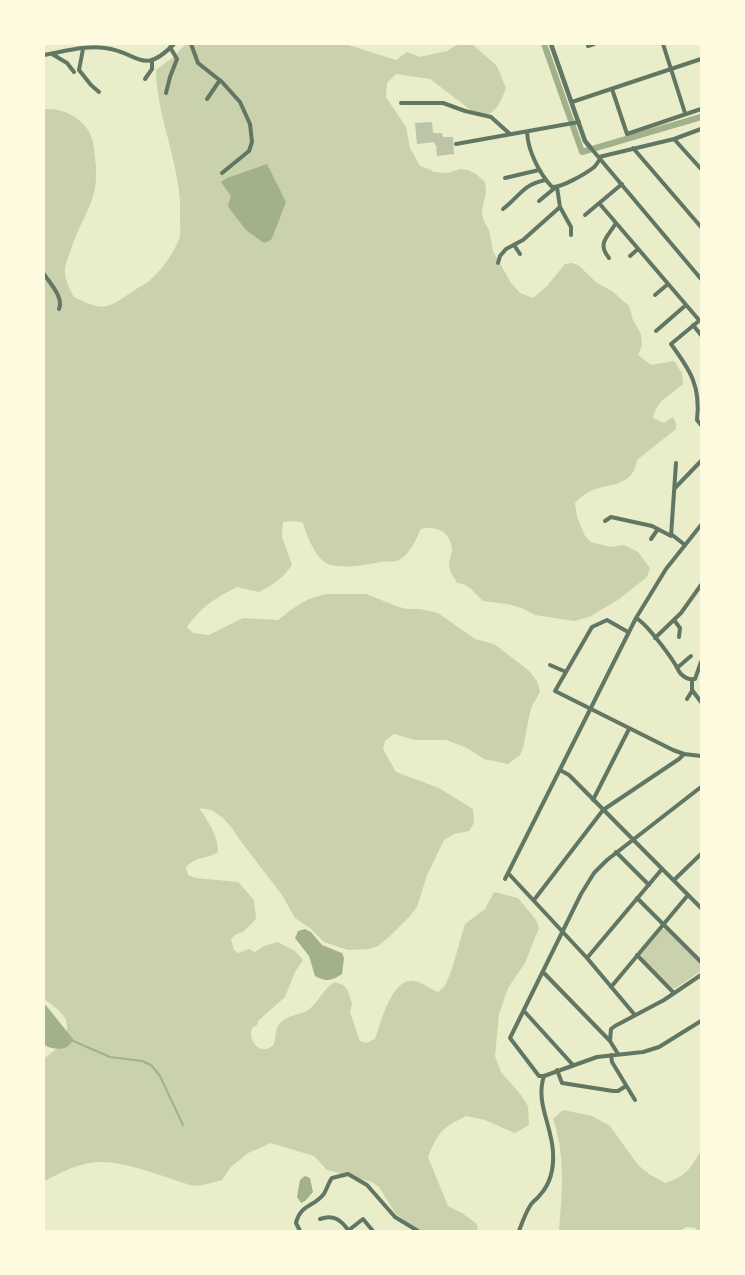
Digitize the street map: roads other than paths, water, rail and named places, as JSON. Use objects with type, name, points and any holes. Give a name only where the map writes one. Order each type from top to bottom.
[{"type":"street","points":[[114,44],[114,50]]},
{"type":"street","points":[[191,44],[198,63],[220,80],[240,102],[250,124],[252,142],[245,155],[222,173]]},
{"type":"street","points":[[551,44],[590,147],[701,279]]},
{"type":"street","points":[[588,46],[594,44]]},
{"type":"street","points":[[663,44],[685,113]]},
{"type":"street","points":[[44,55],[86,47],[106,48],[137,59],[152,60],[160,57],[172,46],[177,59],[166,93]]},
{"type":"street","points":[[86,47],[79,70],[99,92]]},
{"type":"street","points":[[52,54],[67,64],[74,72]]},
{"type":"street","points":[[572,102],[701,59]]},
{"type":"street","points":[[145,78],[152,69],[152,60]]},
{"type":"street","points":[[208,100],[220,80]]},
{"type":"street","points":[[612,88],[626,134],[701,109]]},
{"type":"street","points":[[402,103],[443,103],[465,111],[491,117],[510,135]]},
{"type":"street","points":[[456,144],[579,122]]},
{"type":"street","points":[[539,201],[556,187],[594,168],[599,158],[674,139],[701,130]]},
{"type":"street","points":[[527,132],[528,142],[539,170],[552,187],[556,187]]},
{"type":"street","points":[[674,139],[701,169]]},
{"type":"street","points":[[633,148],[701,227]]},
{"type":"street","points":[[505,178],[539,170]]},
{"type":"street","points":[[503,209],[522,190],[539,181],[546,180]]},
{"type":"street","points":[[585,214],[622,184]]},
{"type":"street","points":[[556,187],[560,206],[571,227],[571,235]]},
{"type":"street","points":[[599,203],[700,319],[671,344],[685,363],[695,382],[700,408],[697,420],[701,425]]},
{"type":"street","points":[[498,264],[502,253],[523,240],[560,206]]},
{"type":"street","points":[[609,258],[602,250],[602,244],[616,224]]},
{"type":"street","points":[[514,245],[520,254]]},
{"type":"street","points":[[630,256],[638,249]]},
{"type":"street","points":[[44,274],[59,297],[59,310]]},
{"type":"street","points":[[655,295],[668,284]]},
{"type":"street","points":[[656,331],[686,305]]},
{"type":"street","points":[[693,325],[701,335]]},
{"type":"street","points":[[675,488],[701,462]]},
{"type":"street","points":[[671,534],[676,463]]},
{"type":"street","points":[[605,521],[611,516],[652,526],[671,536],[671,534],[685,545]]},
{"type":"street","points":[[505,879],[628,632],[666,569],[701,525]]},
{"type":"street","points":[[651,539],[658,529]]},
{"type":"street","points":[[655,638],[687,607],[701,585]]},
{"type":"street","points":[[636,618],[640,620],[655,638],[681,674],[692,680]]},
{"type":"street","points":[[628,632],[607,620],[592,627],[555,691],[590,710],[684,754],[701,756]]},
{"type":"street","points":[[674,620],[680,628],[678,637]]},
{"type":"street","points":[[677,668],[691,656]]},
{"type":"street","points":[[687,699],[692,692],[692,680],[695,678],[701,662]]},
{"type":"street","points":[[550,666],[566,672]]},
{"type":"street","points":[[692,692],[701,702]]},
{"type":"street","points":[[593,800],[629,729]]},
{"type":"street","points":[[534,900],[603,810],[684,754]]},
{"type":"street","points":[[560,770],[568,775],[701,908]]},
{"type":"street","points":[[701,787],[616,852],[594,873],[581,894],[510,1038],[539,1076],[544,1076],[597,1057],[643,1052],[659,1047],[701,1020]]},
{"type":"street","points":[[616,852],[649,885]]},
{"type":"street","points":[[674,880],[701,854]]},
{"type":"street","points":[[587,958],[662,869]]},
{"type":"street","points":[[508,873],[563,931],[634,1014]]},
{"type":"street","points":[[611,987],[688,895]]},
{"type":"street","points":[[637,898],[701,962]]},
{"type":"street","points":[[637,955],[674,993]]},
{"type":"street","points":[[543,972],[610,1041],[618,1054]]},
{"type":"street","points":[[610,1041],[612,1029],[701,975]]},
{"type":"street","points":[[524,1011],[573,1065]]},
{"type":"street","points":[[611,1055],[612,1062],[635,1100]]},
{"type":"street","points":[[557,1070],[562,1083],[613,1091],[618,1091],[626,1086]]},
{"type":"street","points":[[519,1231],[530,1206],[549,1183],[552,1169],[554,1152],[540,1095],[540,1086],[544,1076]]},
{"type":"street","points":[[300,1231],[296,1223],[302,1210],[325,1193],[332,1178],[348,1174],[368,1185],[396,1216],[418,1231]]},
{"type":"street","points":[[320,1220],[329,1216],[335,1218],[349,1231],[363,1219],[373,1231]]},
{"type":"waterway","points":[[544,44],[582,152],[701,117]]},
{"type":"waterway","points":[[71,1040],[110,1057],[142,1061],[151,1065],[160,1076],[183,1125]]}]
